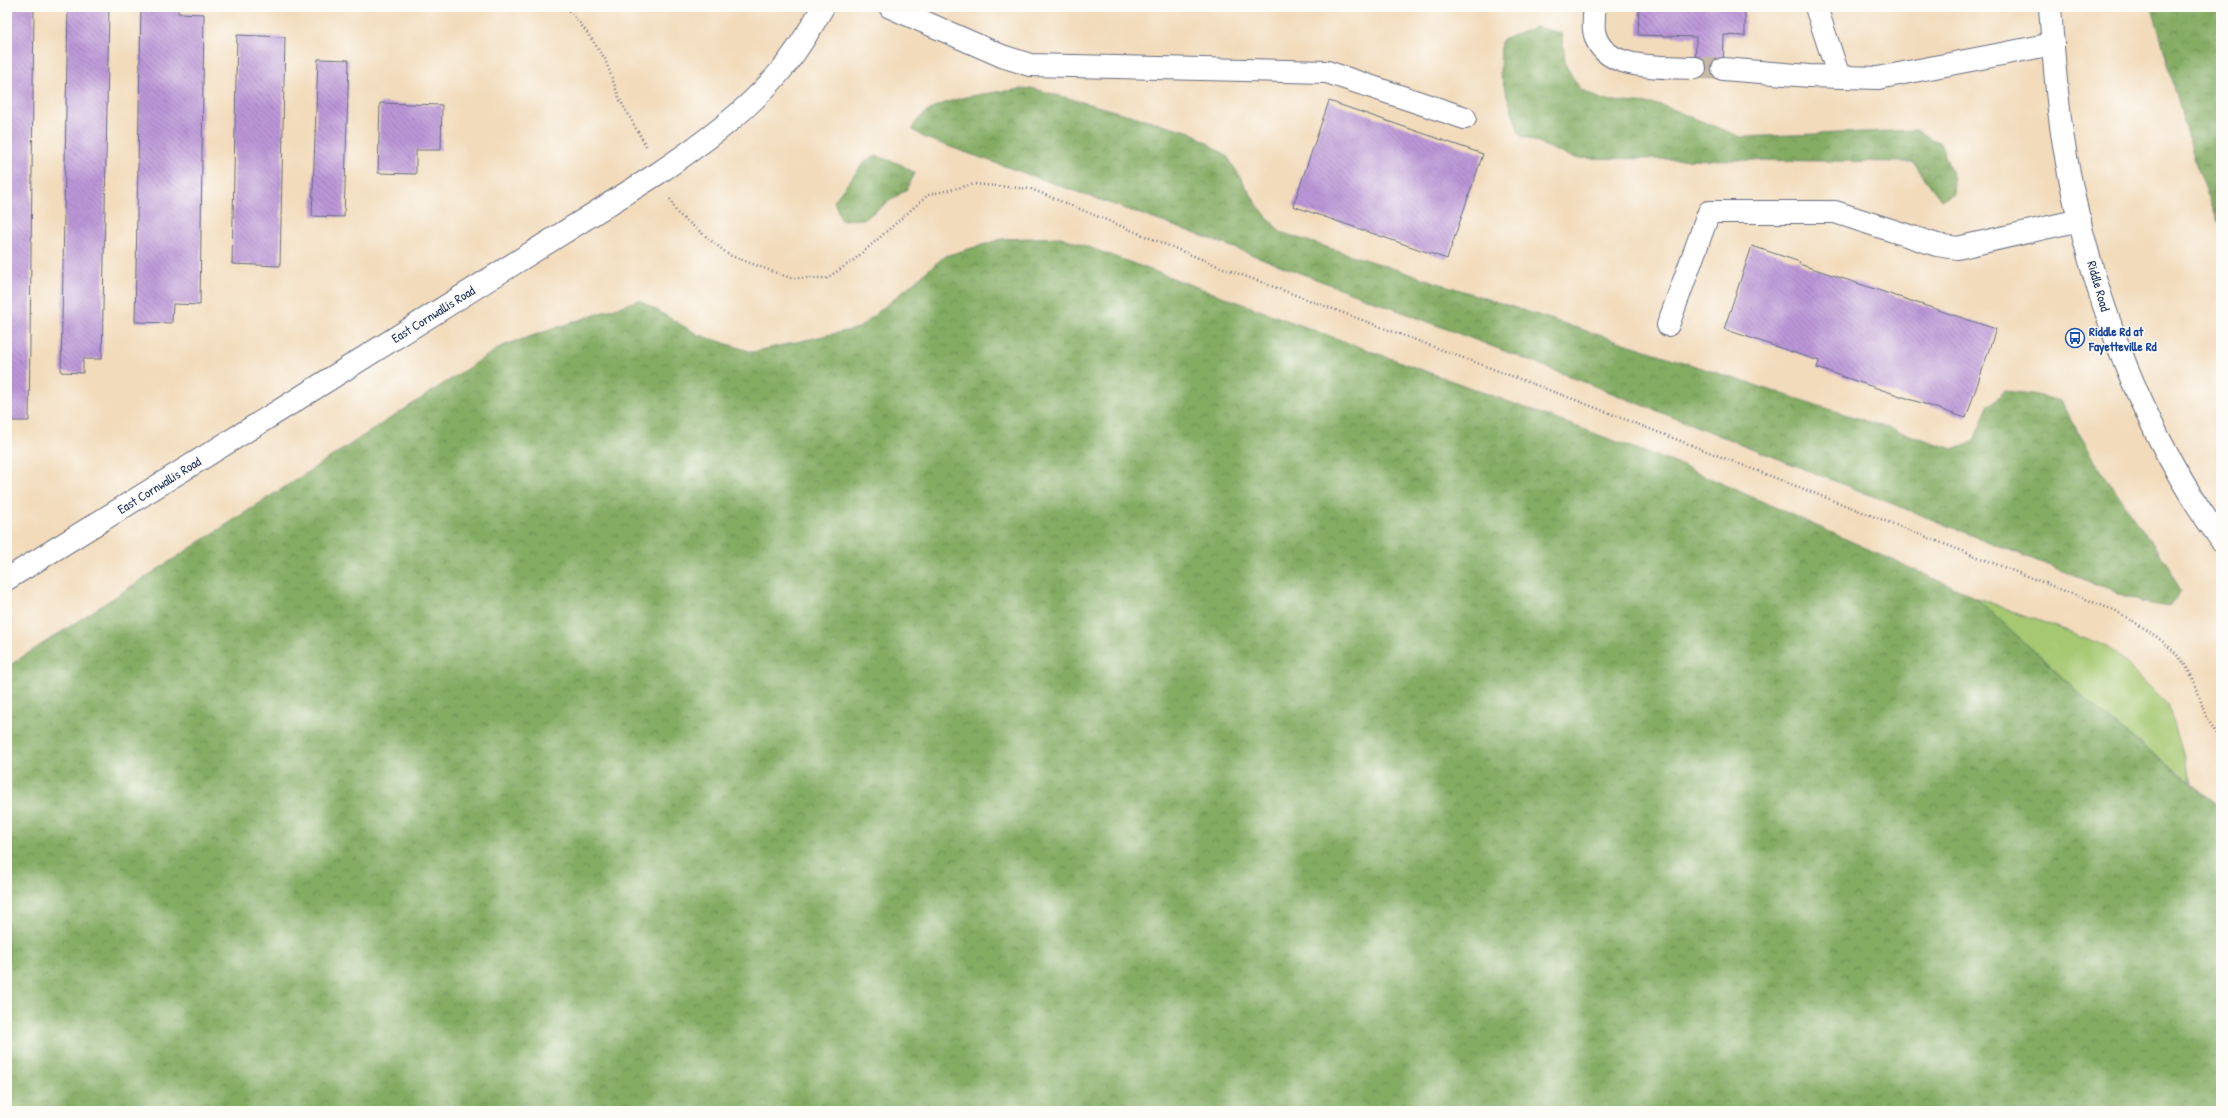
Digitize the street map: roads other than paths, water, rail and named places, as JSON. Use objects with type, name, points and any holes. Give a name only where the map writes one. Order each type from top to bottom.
[{"type":"street","name":"East Cornwallis Road","points":[[7,579],[657,174],[712,136],[755,99],[784,68],[823,7]]},
{"type":"street","points":[[890,7],[1002,56],[1030,64],[1327,72],[1465,118]]},
{"type":"street","points":[[1594,7],[1595,35],[1607,55],[1627,63],[1695,68]]},
{"type":"street","points":[[1816,7],[1839,77]]},
{"type":"street","name":"Riddle Road","points":[[2050,7],[2062,133],[2080,220],[2108,318],[2138,394],[2161,441],[2184,482],[2221,540]]},
{"type":"street","points":[[1723,69],[1839,77],[1878,78],[2053,44]]},
{"type":"street","points":[[1668,325],[1709,212],[1835,212],[1937,244],[1957,248],[2080,220]]},
{"type":"tunnel","points":[[1695,68],[1723,69]]},
{"type":"place","name":"Riddle Rd at Fayetteville Rd","points":[[2075,338]]}]
